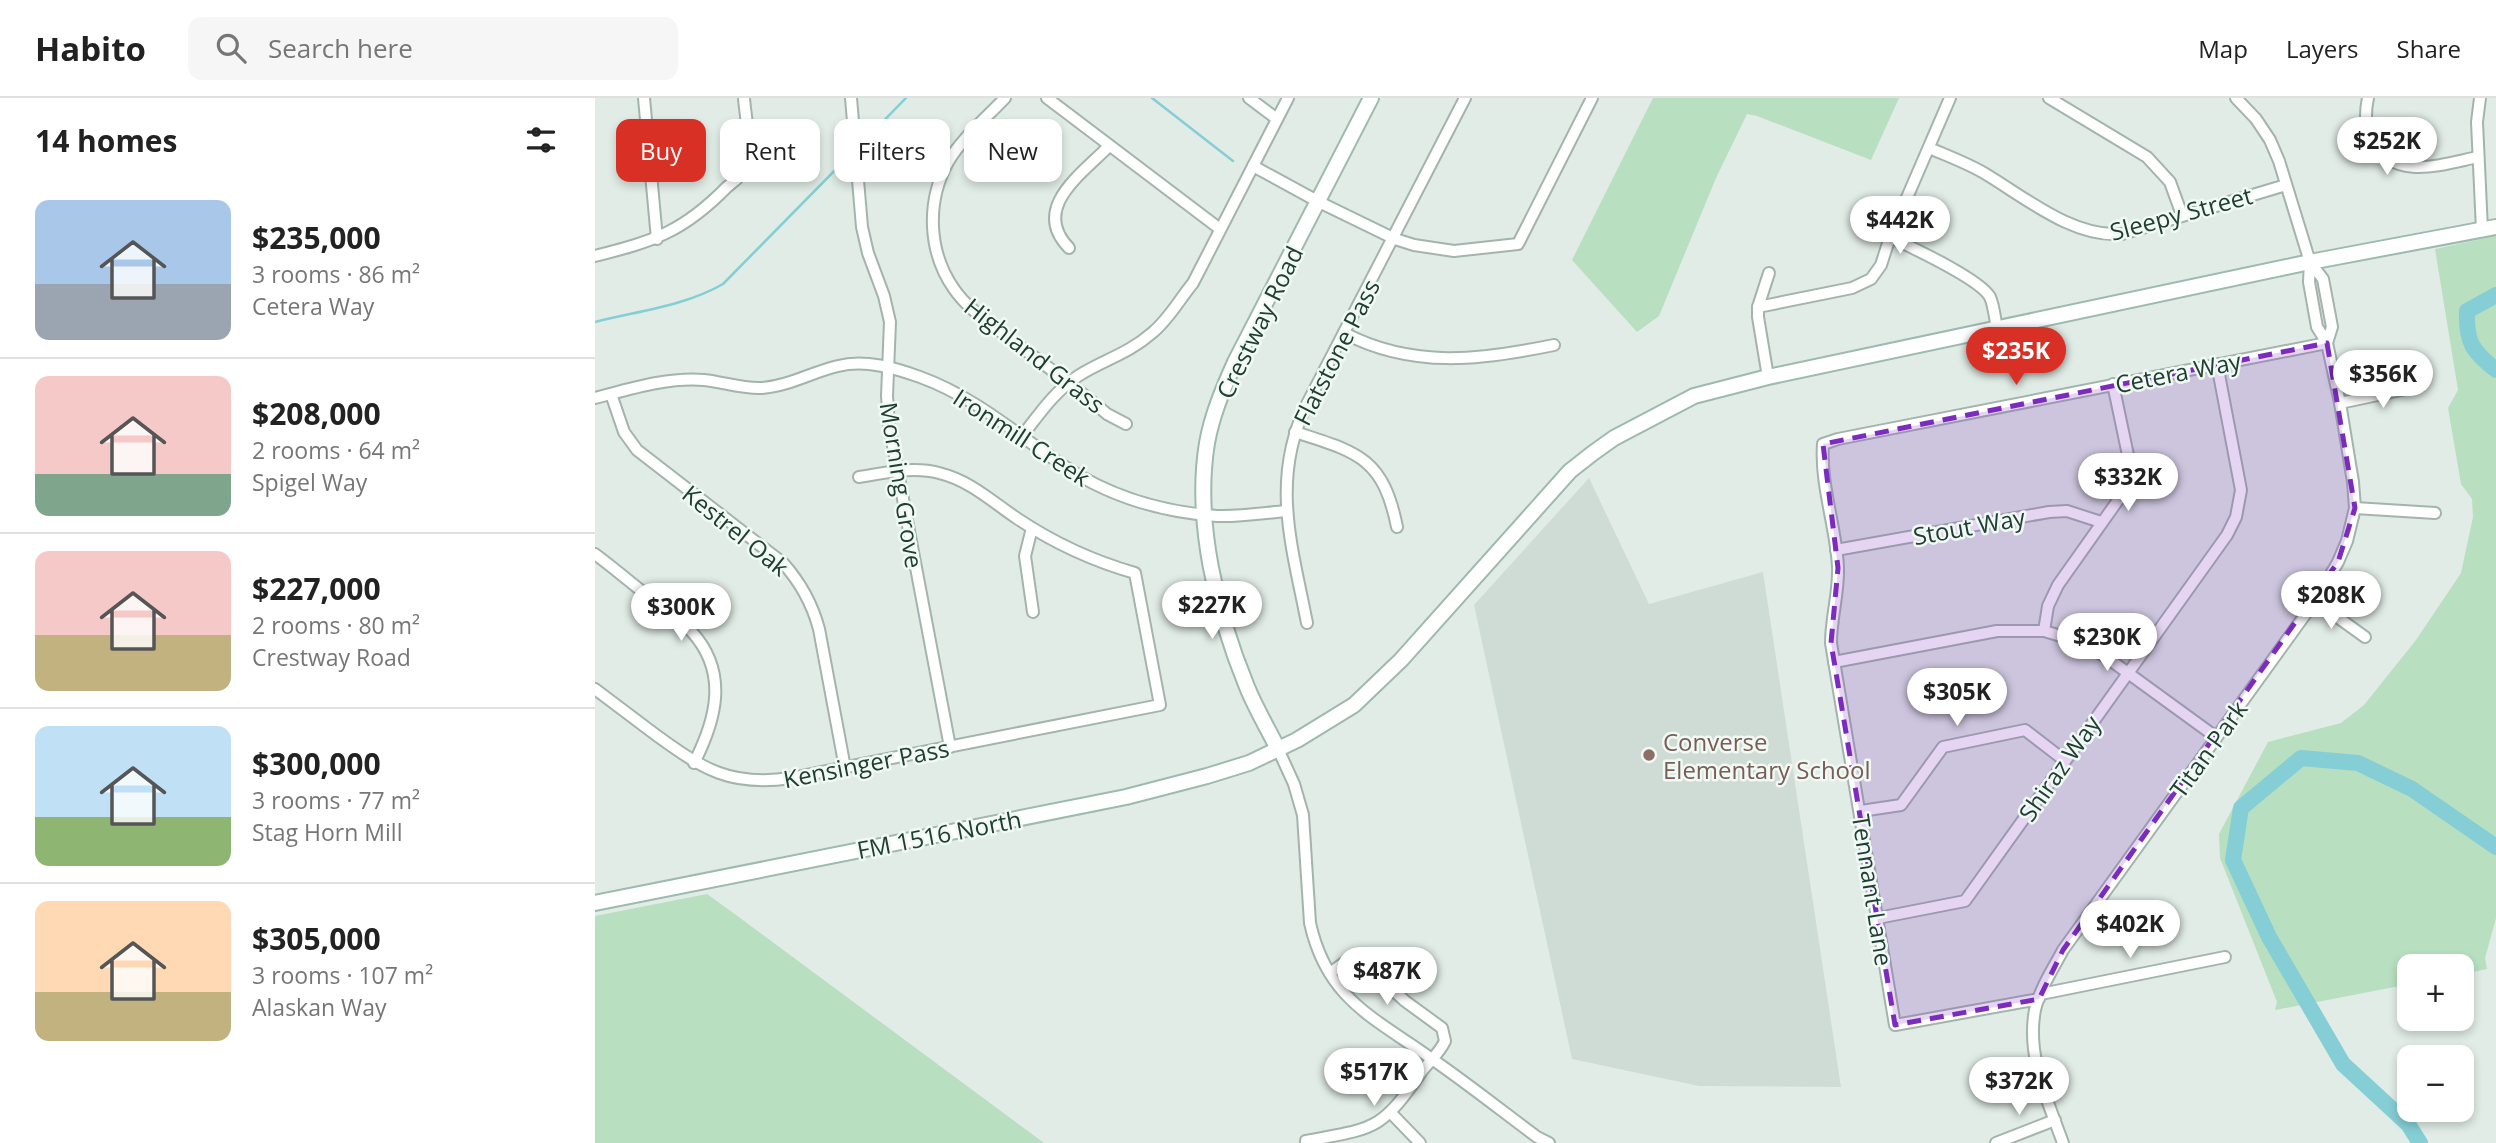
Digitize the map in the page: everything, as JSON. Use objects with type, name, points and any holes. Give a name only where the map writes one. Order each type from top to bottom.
[{"type":"main road","name":"Crestway Road","points":[[1278,749],[1248,690],[1229,638],[1211,561],[1204,514],[1207,442],[1221,395],[1235,362],[1371,98]]},
{"type":"main road","name":"FM 1516 North","points":[[595,903],[1126,797],[1227,770],[1278,749],[1338,717],[1378,684],[1563,479],[1593,453],[1614,438],[1694,397],[1718,388],[2310,262],[2489,229]]},
{"type":"street","points":[[645,98],[657,239]]},
{"type":"street","points":[[595,256],[673,232],[702,212],[746,168],[748,152],[744,98]]},
{"type":"street","name":"Morning Grove","points":[[851,98],[862,227],[890,322],[887,410],[950,747]]},
{"type":"street","name":"Highland Grass","points":[[1005,98],[947,163],[933,209],[937,257],[962,299],[979,315],[1107,414],[1126,424]]},
{"type":"street","points":[[1047,98],[1220,229]]},
{"type":"street","points":[[1249,98],[1277,119]]},
{"type":"street","points":[[1023,435],[1052,397],[1068,383],[1123,355],[1161,325],[1193,283],[1288,98]]},
{"type":"street","name":"Flatstone Pass","points":[[1307,623],[1286,511],[1287,470],[1295,432],[1465,98]]},
{"type":"street","points":[[1253,166],[1319,202],[1414,246],[1468,251],[1518,244],[1592,98]]},
{"type":"street","points":[[1758,307],[1861,286],[1871,279],[1881,265],[1890,237],[1950,98]]},
{"type":"street","points":[[2049,98],[2147,157],[2170,182],[2182,215]]},
{"type":"street","points":[[2368,98],[2366,113],[2371,139],[2383,156],[2395,164],[2426,168],[2478,157]]},
{"type":"street","points":[[2480,98],[2477,110],[2478,157],[2489,229]]},
{"type":"street","name":"Titan Park","points":[[2063,1143],[2035,1057],[2035,1011],[2040,996],[2063,950],[2315,601],[2338,562],[2347,541],[2355,508],[2340,403],[2327,342],[2317,327],[2309,282],[2310,262],[2270,140],[2242,100]]},
{"type":"street","points":[[1069,248],[1055,225],[1058,200],[1109,146]]},
{"type":"street","name":"Sleepy Street","points":[[1929,148],[1963,162],[2073,226],[2106,235],[2122,234],[2286,184]]},
{"type":"street","points":[[1890,237],[1932,257],[1982,288],[1990,297],[1997,329]]},
{"type":"street","points":[[1768,377],[1759,331],[1758,307],[1769,273]]},
{"type":"street","points":[[1344,333],[1388,350],[1442,359],[1499,356],[1554,345]]},
{"type":"street","name":"Cetera Way","points":[[1823,444],[2327,342]]},
{"type":"street","name":"Ironmill Creek","points":[[595,398],[678,380],[704,380],[761,388],[782,385],[837,366],[856,364],[888,367],[920,377],[967,398],[1023,435],[1066,468],[1108,492],[1167,510],[1204,514],[1232,516],[1286,511]]},
{"type":"street","name":"Shiraz Way","points":[[1878,918],[1965,901],[2227,534],[2236,517],[2241,490],[2217,364]]},
{"type":"street","points":[[2044,631],[2052,597],[2133,479],[2113,384]]},
{"type":"street","points":[[2340,403],[2420,386]]},
{"type":"street","name":"Kestrel Oak","points":[[611,394],[624,432],[637,450],[783,563],[797,579],[814,612],[819,629],[845,768]]},
{"type":"street","points":[[1295,432],[1345,448],[1366,461],[1386,486],[1397,527]]},
{"type":"street","name":"Tennant Lane","points":[[1823,444],[1822,462],[1836,550],[1837,582],[1831,623],[1834,662],[1895,1025],[2040,996]]},
{"type":"street","points":[[859,477],[897,471],[931,472],[961,480],[977,488],[1032,528],[1025,556],[1033,612]]},
{"type":"street","points":[[2355,508],[2435,513]]},
{"type":"street","name":"Stout Way","points":[[1836,550],[2049,512],[2067,511],[2101,522]]},
{"type":"street","name":"Kensinger Pass","points":[[595,689],[694,763],[723,775],[766,781],[845,768],[1160,705],[1135,573],[1094,560],[1032,528]]},
{"type":"street","points":[[595,554],[692,632],[706,653],[714,672],[714,718],[694,763]]},
{"type":"street","points":[[2315,601],[2365,637]]},
{"type":"street","points":[[1834,662],[1997,631],[2044,631],[2078,641],[2128,672],[2216,737]]},
{"type":"street","points":[[1861,811],[1901,805],[1943,747],[2025,730],[2064,760]]},
{"type":"street","name":"Crestway Road","points":[[1278,749],[1300,801],[1310,923],[1313,939],[1330,973],[1360,1010],[1549,1143]]},
{"type":"street","points":[[2040,996],[2225,957]]},
{"type":"street","points":[[1306,1142],[1363,1130],[1381,1122],[1391,1113],[1445,1041],[1442,1028],[1405,1001],[1359,960],[1349,960],[1330,973]]},
{"type":"street","points":[[1391,1113],[1420,1143]]},
{"type":"street","points":[[1996,1143],[2055,1120]]},
{"type":"highlighted area","points":[[2327,343],[2355,508],[2338,562],[2063,950],[2039,999],[1895,1025],[1831,643],[1838,568],[1823,444]]},
{"type":"shaded area","name":"Converse Elementary School","points":[[1589,478],[1649,604],[1763,572],[1841,1087],[1699,1086],[1572,1059],[1474,605]]},
{"type":"green space","points":[[1653,98],[1899,98],[1871,160],[1747,114],[1716,178],[1659,316],[1637,332],[1572,260]]},
{"type":"green space","points":[[2496,236],[2496,918],[2485,958],[2487,969],[2474,972],[2474,954],[2397,954],[2397,987],[2275,1010],[2277,1002],[2220,858],[2219,834],[2268,742],[2341,723],[2364,705],[2416,640],[2461,573],[2473,517],[2472,499],[2461,484],[2448,408],[2458,390],[2435,249]]},
{"type":"green space","points":[[707,894],[1044,1143],[595,1143],[595,916]]},
{"type":"waterway","points":[[885,119],[906,98]]},
{"type":"waterway","points":[[1152,98],[1233,161]]},
{"type":"waterway","points":[[595,322],[677,303],[723,284],[834,171]]},
{"type":"waterway","points":[[2496,295],[2467,311],[2472,345],[2496,370]]},
{"type":"waterway","points":[[2420,1143],[2408,1124],[2343,1064],[2269,937],[2233,860],[2241,808],[2301,758],[2358,763],[2412,789],[2496,847]]},
{"type":"place","name":"Converse Elementary School","points":[[1649,755]]}]
